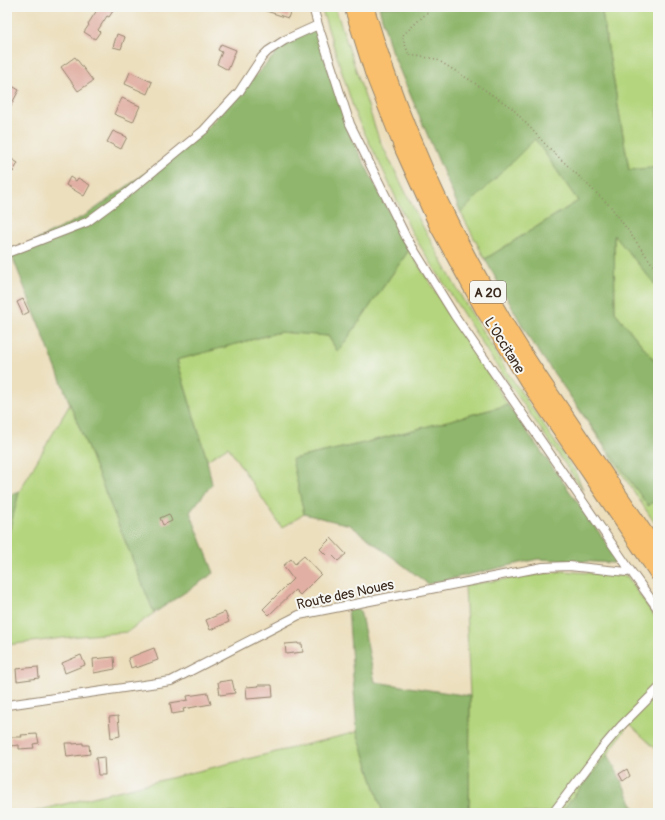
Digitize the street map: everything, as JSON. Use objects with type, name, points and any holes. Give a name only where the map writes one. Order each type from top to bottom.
[{"type":"highway","name":"L'Occitane","points":[[352,7],[373,74],[403,150],[437,225],[483,309],[528,382],[658,574]]},
{"type":"highway","name":"L'Occitane","points":[[366,7],[375,39],[395,95],[417,149],[445,211],[472,264],[510,332],[541,380],[658,552]]},
{"type":"street","points":[[313,7],[350,124],[406,237],[455,316],[658,609]]},
{"type":"street","points":[[7,253],[87,222],[127,193],[204,130],[239,92],[262,57],[268,51],[285,40],[318,25]]},
{"type":"street","name":"Route des Noues","points":[[7,704],[171,681],[299,615],[543,567],[569,566],[627,572],[630,570]]},
{"type":"street","points":[[553,813],[621,726],[658,689]]},
{"type":"path","points":[[433,7],[402,36],[409,56],[436,59],[512,108],[545,144],[611,207],[658,272]]},
{"type":"green space","points":[[321,7],[335,7],[379,139],[421,223],[462,298],[510,376],[576,473],[583,490],[490,356],[412,233],[356,116]]},
{"type":"green space","points":[[379,7],[601,7],[629,170],[658,167],[658,288],[614,235],[615,312],[658,365],[658,498],[648,506],[531,341],[485,259],[578,201],[535,139],[461,213],[391,50]]},
{"type":"green space","points":[[601,7],[658,7],[658,167],[629,170]]},
{"type":"green space","points":[[314,25],[349,134],[409,250],[338,352],[328,336],[280,332],[177,360],[207,460],[212,484],[190,512],[214,573],[154,613],[11,253],[88,214],[201,134],[282,47]]},
{"type":"green space","points":[[535,139],[578,201],[485,259],[461,213]]},
{"type":"green space","points":[[614,234],[658,288],[658,365],[615,312]]},
{"type":"green space","points":[[409,250],[508,405],[364,443],[293,459],[304,514],[282,528],[228,447],[207,460],[177,360],[280,332],[328,336],[338,352]]},
{"type":"green space","points":[[567,391],[648,506],[658,498],[658,528]]},
{"type":"green space","points":[[70,404],[154,613],[127,632],[7,645],[7,540],[19,492]]},
{"type":"green space","points":[[508,405],[618,559],[614,563],[538,559],[428,584],[350,525],[304,514],[292,459],[364,443]]},
{"type":"green space","points":[[19,492],[7,540],[7,496]]},
{"type":"green space","points":[[563,571],[627,576],[658,622],[658,751],[629,724],[608,754],[561,813],[469,813],[470,696],[465,585]]},
{"type":"green space","points":[[348,608],[360,610],[375,682],[470,696],[469,813],[383,813],[357,732]]},
{"type":"green space","points":[[357,732],[383,813],[28,813]]},
{"type":"green space","points":[[608,754],[637,813],[561,813],[569,802]]},
{"type":"building","points":[[99,7],[107,7],[113,11],[109,17],[107,16],[98,30],[100,32],[95,39],[84,32]]},
{"type":"building","points":[[261,7],[292,7],[288,18],[260,9]]},
{"type":"building","points":[[117,34],[125,37],[121,49],[113,47]]},
{"type":"building","points":[[221,44],[236,50],[228,70],[217,64],[222,52],[218,50]]},
{"type":"building","points":[[75,57],[93,81],[78,91],[61,67]]},
{"type":"building","points":[[130,72],[152,82],[147,94],[125,84]]},
{"type":"building","points":[[7,83],[19,90],[7,113]]},
{"type":"building","points":[[122,98],[140,106],[133,122],[114,114]]},
{"type":"building","points":[[113,131],[127,137],[121,149],[107,142]]},
{"type":"building","points":[[10,158],[18,163],[13,172],[7,169],[7,164]]},
{"type":"building","points":[[70,177],[76,181],[78,178],[90,185],[84,196],[66,185]]},
{"type":"building","points":[[23,299],[29,312],[23,315],[17,302]]},
{"type":"building","points":[[169,514],[172,521],[163,525],[160,518]]},
{"type":"building","points":[[331,538],[346,554],[338,561],[333,556],[330,559],[320,549]]},
{"type":"building","points":[[304,556],[321,574],[300,595],[295,590],[269,615],[263,609],[293,579],[283,566],[291,559],[295,564]]},
{"type":"building","points":[[225,612],[229,622],[210,630],[206,620]]},
{"type":"building","points":[[285,644],[302,644],[303,652],[286,654]]},
{"type":"building","points":[[154,648],[158,660],[136,668],[136,666],[131,668],[128,658]]},
{"type":"building","points":[[81,655],[85,665],[65,673],[62,663]]},
{"type":"building","points":[[114,657],[115,669],[94,673],[93,659]]},
{"type":"building","points":[[38,667],[39,678],[17,681],[16,669]]},
{"type":"building","points":[[232,680],[235,693],[220,695],[218,682]]},
{"type":"building","points":[[258,685],[272,685],[273,697],[247,699],[246,687],[259,686]]},
{"type":"building","points":[[208,693],[211,704],[183,709],[184,712],[172,714],[170,703],[188,700],[187,696]]},
{"type":"building","points":[[118,716],[120,736],[111,738],[109,717]]},
{"type":"building","points":[[37,734],[39,743],[33,744],[34,748],[19,749],[19,745],[11,746],[10,737],[22,737],[21,735]]},
{"type":"building","points":[[65,743],[83,743],[83,745],[89,745],[90,754],[67,757]]},
{"type":"building","points":[[104,757],[105,775],[98,775],[96,758]]},
{"type":"building","points":[[627,769],[630,776],[623,781],[619,774]]}]
